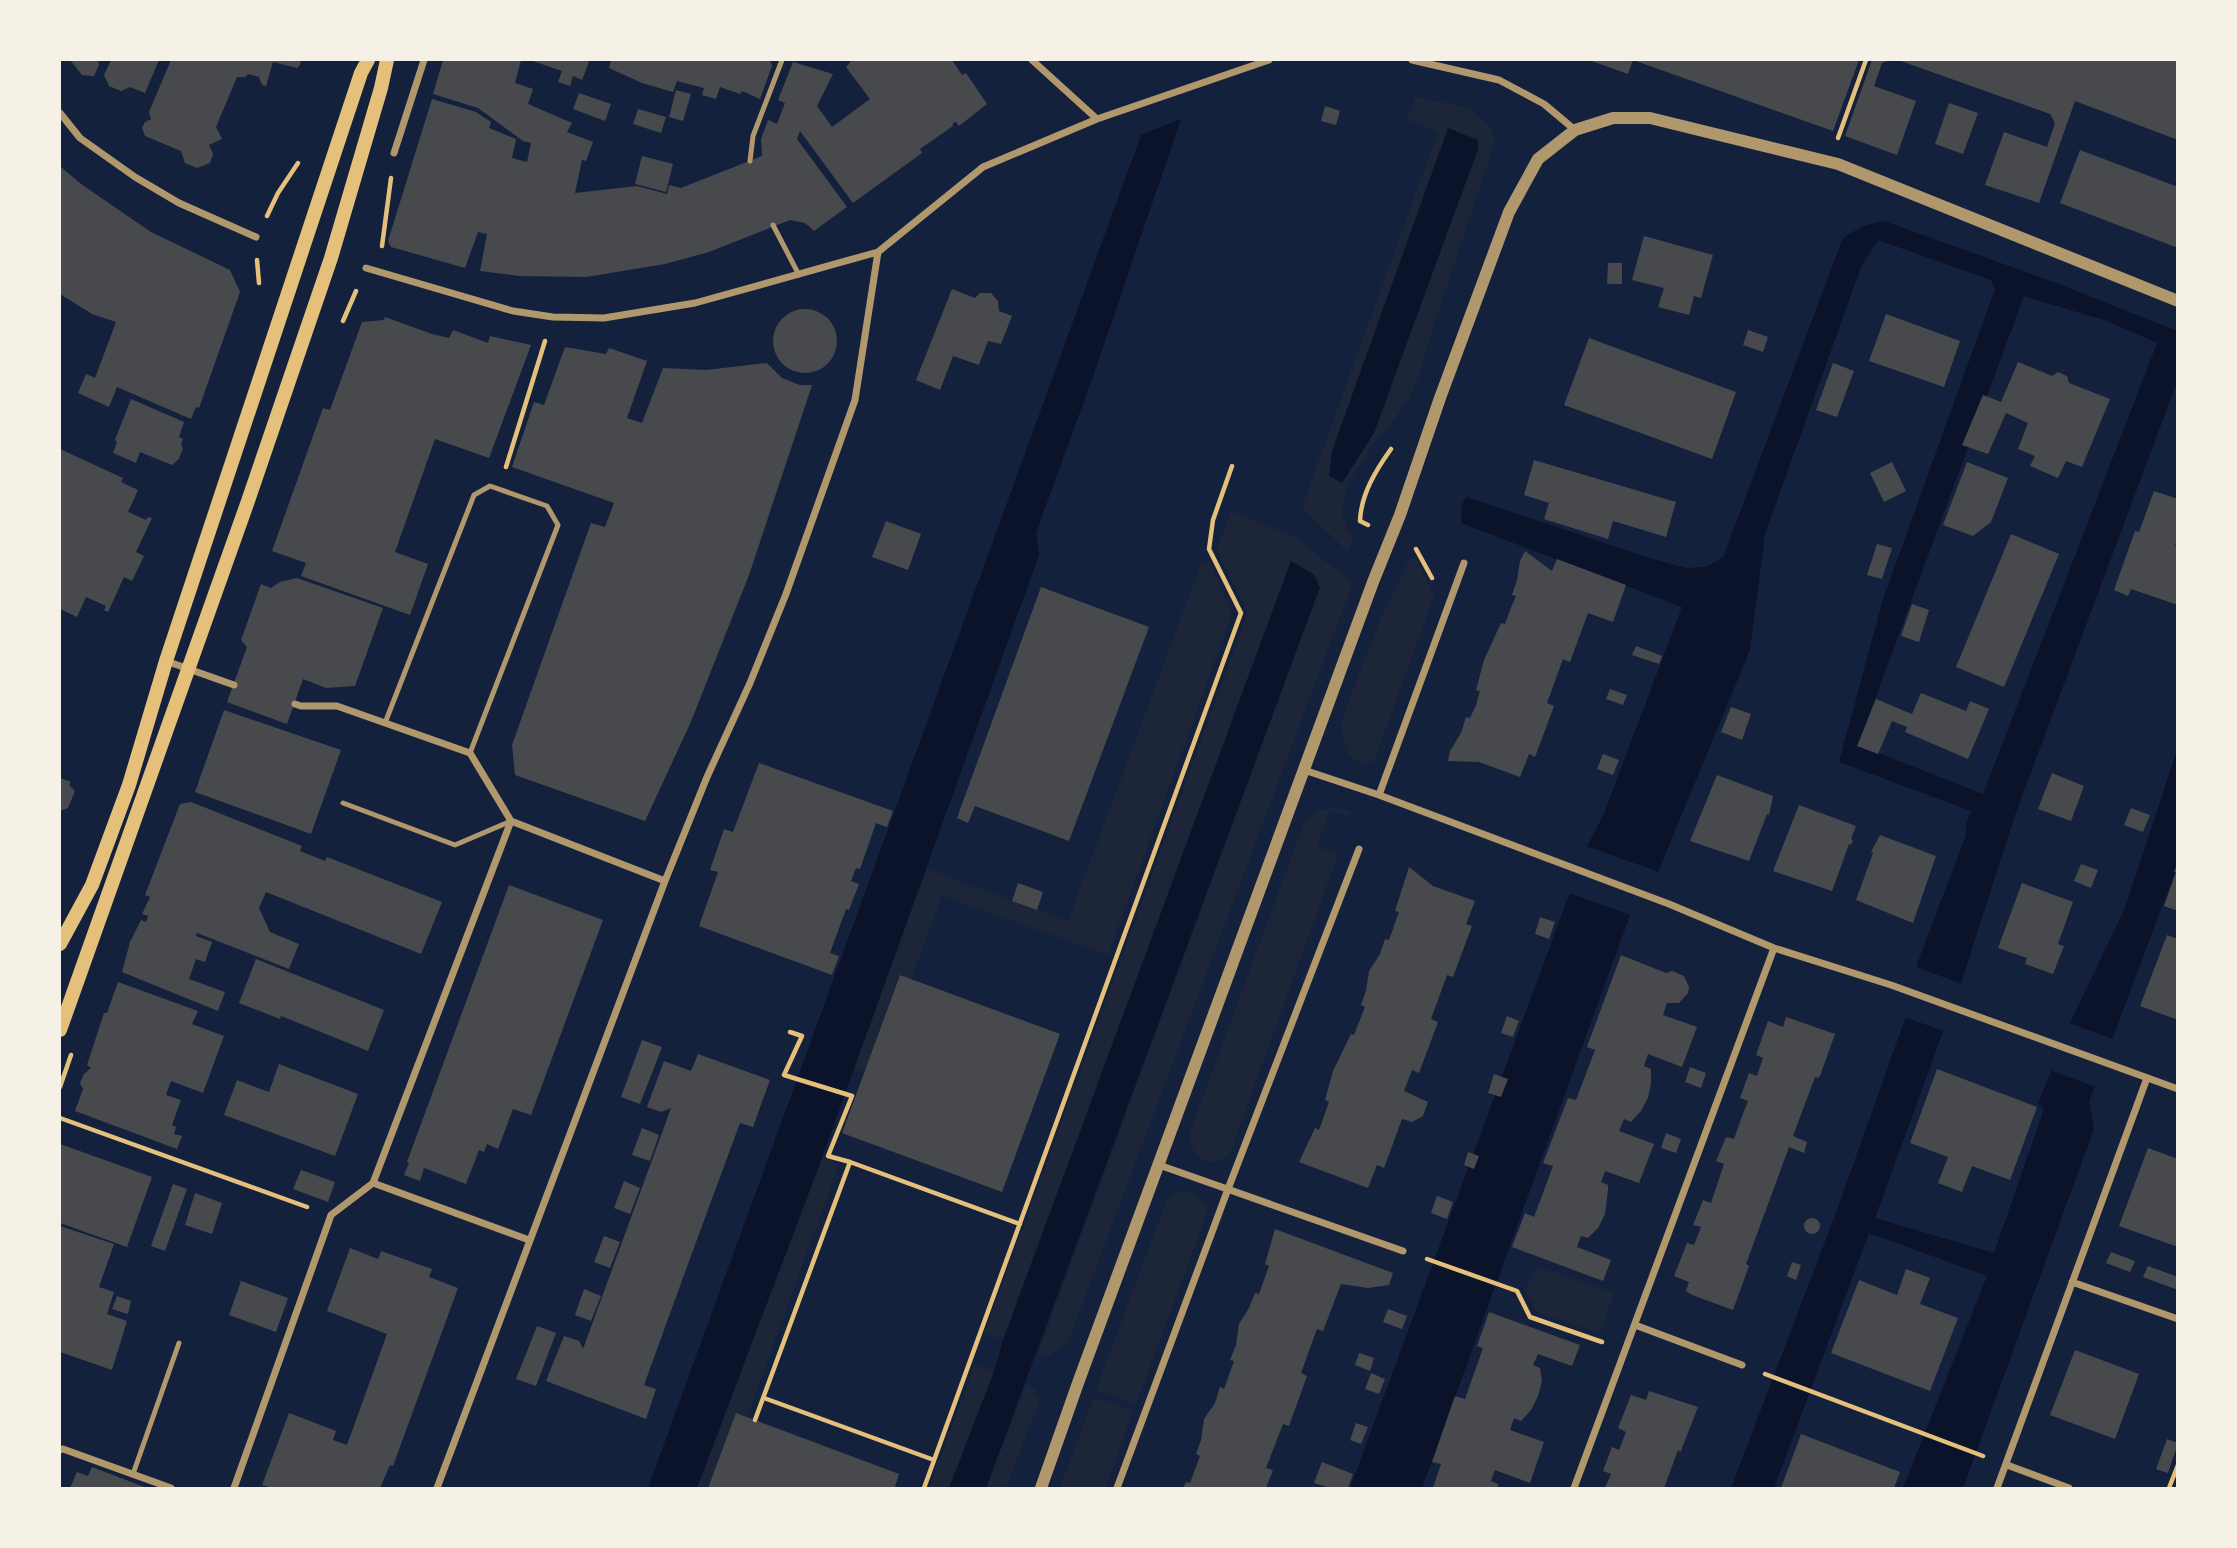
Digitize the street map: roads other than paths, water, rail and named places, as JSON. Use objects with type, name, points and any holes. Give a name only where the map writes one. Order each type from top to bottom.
[{"type":"main road","points":[[60,944],[92,885],[128,785],[166,661],[361,73],[368,60]]},
{"type":"main road","points":[[60,1030],[189,670],[331,258],[382,88],[387,60]]},
{"type":"street","points":[[394,153],[424,60]]},
{"type":"street","points":[[1032,60],[1097,119]]},
{"type":"street","points":[[366,268],[513,311],[553,317],[604,318],[682,305],[878,252],[983,167],[1097,119],[1269,60]]},
{"type":"street","points":[[1412,60],[1499,80],[1544,104],[1575,130]]},
{"type":"street","points":[[60,113],[80,138],[135,177],[179,204],[256,237]]},
{"type":"street","points":[[1041,1489],[1509,212],[1538,159],[1575,130],[1613,118],[1650,118],[1829,162],[2178,301]]},
{"type":"street","points":[[437,1489],[665,881],[786,594],[855,400],[878,252]]},
{"type":"street","points":[[1379,795],[1464,563]]},
{"type":"street","points":[[166,661],[234,685]]},
{"type":"street","points":[[295,704],[337,706],[470,753],[510,821],[665,881]]},
{"type":"street","points":[[1304,770],[1563,863],[1774,948],[1891,985],[2178,1089]]},
{"type":"street","points":[[234,1489],[331,1215],[373,1183],[510,821]]},
{"type":"street","points":[[1116,1489],[1359,849]]},
{"type":"street","points":[[1574,1489],[1774,948]]},
{"type":"street","points":[[1997,1489],[2147,1078]]},
{"type":"street","points":[[1159,1165],[1402,1251]]},
{"type":"street","points":[[373,1183],[530,1240]]},
{"type":"street","points":[[2072,1282],[2178,1319]]},
{"type":"street","points":[[1635,1325],[1742,1365]]},
{"type":"street","points":[[60,1450],[171,1489]]},
{"type":"street","points":[[2007,1465],[2069,1489]]},
{"type":"lane","points":[[750,161],[753,136],[782,60]]},
{"type":"lane","points":[[773,225],[799,275]]},
{"type":"lane","points":[[386,723],[474,495],[490,486],[547,506],[558,525],[470,753]]},
{"type":"lane","points":[[343,803],[455,845],[510,821]]},
{"type":"lane","points":[[133,1474],[179,1343]]}]
